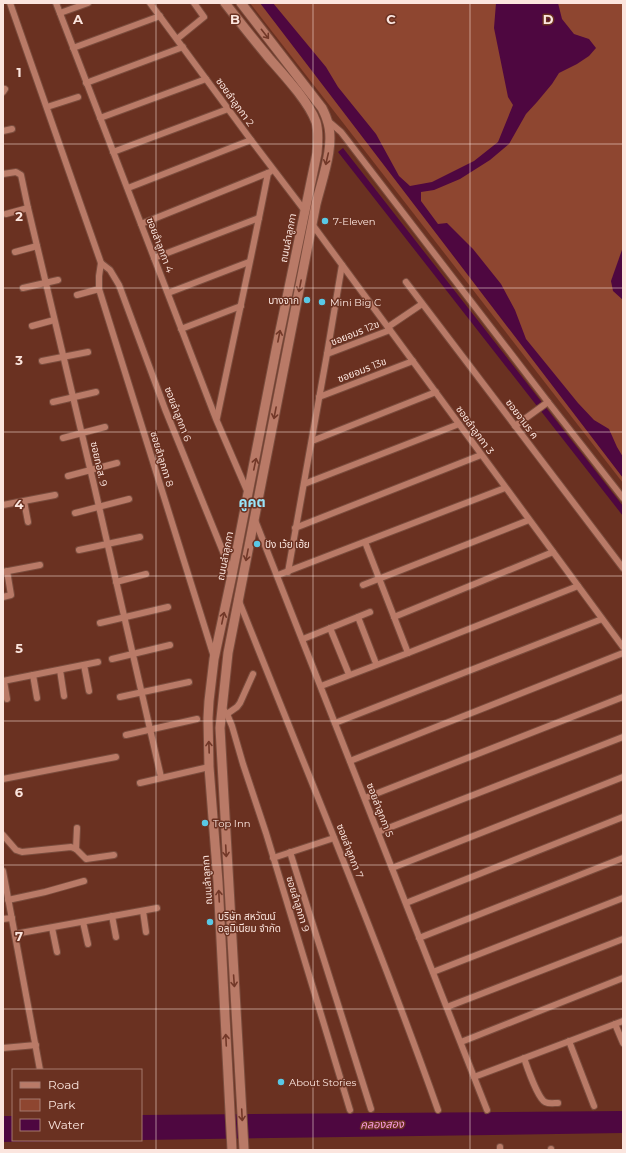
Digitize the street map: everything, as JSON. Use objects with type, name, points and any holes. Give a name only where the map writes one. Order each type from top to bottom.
[{"type":"main road","name":"ถนนลำลูกกา","points":[[225,3],[307,106],[316,122],[318,135],[317,153],[214,659],[209,702],[209,767],[218,882],[232,1150]]},
{"type":"main road","name":"ถนนลำลูกกา","points":[[241,3],[322,108],[330,132],[328,157],[316,204],[228,653],[224,710],[220,728],[244,1150]]},
{"type":"main road","points":[[213,814],[224,812]]},
{"type":"street","points":[[10,3],[101,263]]},
{"type":"street","name":"ซอยลำลูกกา 4","points":[[56,3],[216,419],[248,494]]},
{"type":"street","points":[[60,13],[88,3]]},
{"type":"street","name":"ซอยลำลูกกา 2","points":[[150,3],[251,140],[271,172],[305,211]]},
{"type":"street","points":[[177,39],[204,17],[194,3]]},
{"type":"street","points":[[73,48],[160,16]]},
{"type":"street","points":[[86,83],[183,47]]},
{"type":"street","points":[[100,118],[206,79]]},
{"type":"street","points":[[47,107],[78,97]]},
{"type":"street","points":[[113,152],[228,109]]},
{"type":"street","points":[[327,120],[341,132],[546,404],[623,498]]},
{"type":"street","points":[[3,132],[12,129]]},
{"type":"street","points":[[128,188],[251,140]]},
{"type":"street","name":"ซอยทอส. 9","points":[[3,174],[16,172],[21,175],[161,777]]},
{"type":"street","points":[[216,419],[241,306],[249,262],[271,172]]},
{"type":"street","points":[[141,224],[271,172]]},
{"type":"street","points":[[6,214],[28,208]]},
{"type":"street","points":[[154,258],[259,218]]},
{"type":"street","name":"ซอยลำลูกกา 3","points":[[312,224],[623,647]]},
{"type":"street","points":[[15,252],[37,246]]},
{"type":"street","points":[[168,293],[249,262]]},
{"type":"street","name":"ซอยลำลูกกา 8","points":[[101,263],[99,289],[214,659]]},
{"type":"street","name":"ซอยลำลูกกา 6","points":[[101,263],[110,270],[119,285],[165,409],[232,575]]},
{"type":"street","points":[[288,572],[342,265]]},
{"type":"street","points":[[23,288],[58,280]]},
{"type":"street","name":"ซอยจามร ค","points":[[406,282],[623,568]]},
{"type":"street","points":[[77,295],[99,289]]},
{"type":"street","name":"ซอยอมร 12ข","points":[[327,354],[389,328],[422,304]]},
{"type":"street","points":[[181,329],[241,306]]},
{"type":"street","points":[[32,326],[54,320]]},
{"type":"street","points":[[42,361],[88,352]]},
{"type":"street","name":"ซอยอมร 13ข","points":[[319,397],[413,362]]},
{"type":"street","points":[[52,402],[96,392]]},
{"type":"street","points":[[312,441],[436,392]]},
{"type":"street","points":[[516,426],[546,404]]},
{"type":"street","points":[[304,484],[459,424]]},
{"type":"street","points":[[63,438],[105,427]]},
{"type":"street","points":[[296,528],[481,455]]},
{"type":"street","points":[[68,476],[117,463]]},
{"type":"street","points":[[278,576],[506,488]]},
{"type":"street","points":[[3,505],[55,495]]},
{"type":"street","points":[[75,513],[130,498]]},
{"type":"street","points":[[24,501],[28,522]]},
{"type":"street","name":"ซอยลำลูกกา 5","points":[[254,518],[303,639],[487,1110]]},
{"type":"street","points":[[363,585],[529,520]]},
{"type":"street","points":[[79,550],[140,537]]},
{"type":"street","points":[[365,542],[408,653]]},
{"type":"street","points":[[394,617],[553,552]]},
{"type":"street","points":[[3,597],[11,595],[5,572],[40,565]]},
{"type":"street","points":[[116,582],[146,574]]},
{"type":"street","points":[[321,686],[578,586]]},
{"type":"street","name":"ซอยลำลูกกา 7","points":[[238,600],[334,838],[420,1058],[438,1110]]},
{"type":"street","points":[[100,623],[168,607]]},
{"type":"street","points":[[303,639],[370,612]]},
{"type":"street","points":[[358,617],[375,660]]},
{"type":"street","points":[[335,723],[602,619]]},
{"type":"street","points":[[330,628],[348,672]]},
{"type":"street","points":[[112,659],[170,645]]},
{"type":"street","points":[[350,761],[623,653]]},
{"type":"street","points":[[7,699],[4,681],[98,662]]},
{"type":"street","points":[[84,665],[89,691]]},
{"type":"street","points":[[60,670],[64,696]]},
{"type":"street","points":[[224,710],[237,707],[240,704],[254,674]]},
{"type":"street","points":[[33,675],[37,698]]},
{"type":"street","points":[[120,697],[189,682]]},
{"type":"street","points":[[365,798],[623,697]]},
{"type":"street","name":"ซอยลำลูกกา 9","points":[[224,710],[232,726],[350,1110]]},
{"type":"street","points":[[126,735],[197,719]]},
{"type":"street","points":[[378,832],[623,737]]},
{"type":"street","points":[[3,779],[116,757]]},
{"type":"street","points":[[140,783],[209,767]]},
{"type":"street","points":[[392,868],[623,778]]},
{"type":"street","points":[[406,903],[623,817]]},
{"type":"street","points":[[76,849],[77,828]]},
{"type":"street","points":[[3,835],[16,850],[22,852],[71,847],[76,849],[86,859],[114,855]]},
{"type":"street","points":[[273,858],[334,838]]},
{"type":"street","points":[[290,852],[371,1109]]},
{"type":"street","points":[[420,938],[623,858]]},
{"type":"street","points":[[3,871],[40,1069]]},
{"type":"street","points":[[8,900],[45,892],[84,881]]},
{"type":"street","points":[[433,972],[623,898]]},
{"type":"street","points":[[15,934],[157,908]]},
{"type":"street","points":[[142,911],[146,932]]},
{"type":"street","points":[[112,916],[116,937]]},
{"type":"street","points":[[3,919],[12,918]]},
{"type":"street","points":[[83,922],[88,944]]},
{"type":"street","points":[[52,928],[57,952]]},
{"type":"street","points":[[447,1007],[623,939]]},
{"type":"street","points":[[461,1042],[623,978]]},
{"type":"street","points":[[474,1077],[623,1021]]},
{"type":"street","points":[[615,1024],[623,1043]]},
{"type":"street","points":[[3,1040],[4,1048],[36,1045]]},
{"type":"street","points":[[569,1041],[594,1106]]},
{"type":"street","points":[[524,1058],[539,1095],[543,1101],[548,1103],[558,1103]]},
{"type":"green space","points":[[250,3],[623,3],[623,483]]},
{"type":"water","points":[[260,3],[273,3],[326,67],[338,87],[376,134],[399,176],[410,186],[432,182],[474,161],[498,142],[513,105],[508,97],[494,28],[496,3],[558,3],[562,19],[574,34],[589,39],[596,48],[589,56],[559,73],[552,84],[526,114],[509,144],[490,160],[460,179],[434,190],[421,192],[421,201],[438,224],[447,223],[473,249],[501,284],[515,310],[526,339],[578,403],[594,420],[609,429],[623,457],[623,478]]},
{"type":"water","points":[[343,148],[623,506],[623,516],[338,152]]},
{"type":"water","points":[[623,247],[623,300],[613,291],[611,281]]},
{"type":"water","name":"คลองสอง","points":[[623,1111],[623,1133],[142,1140],[142,1115]]},
{"type":"water","points":[[3,1116],[12,1116],[12,1141],[70,1141],[3,1142]]},
{"type":"place","name":"7-Eleven","points":[[325,221]]},
{"type":"place","name":"บางจาก","points":[[307,300]]},
{"type":"place","name":"Mini Big C","points":[[322,302]]},
{"type":"place","name":"ปัง เว้ย เฮ้ย","points":[[257,544]]},
{"type":"place","name":"Top Inn","points":[[205,823]]},
{"type":"place","name":"บริษัท สหวัฒน์ อลูมิเนียม จำกัด","points":[[210,922]]},
{"type":"place","name":"About Stories","points":[[281,1082]]},
{"type":"district","name":"คูคต","points":[[252,502]]}]
